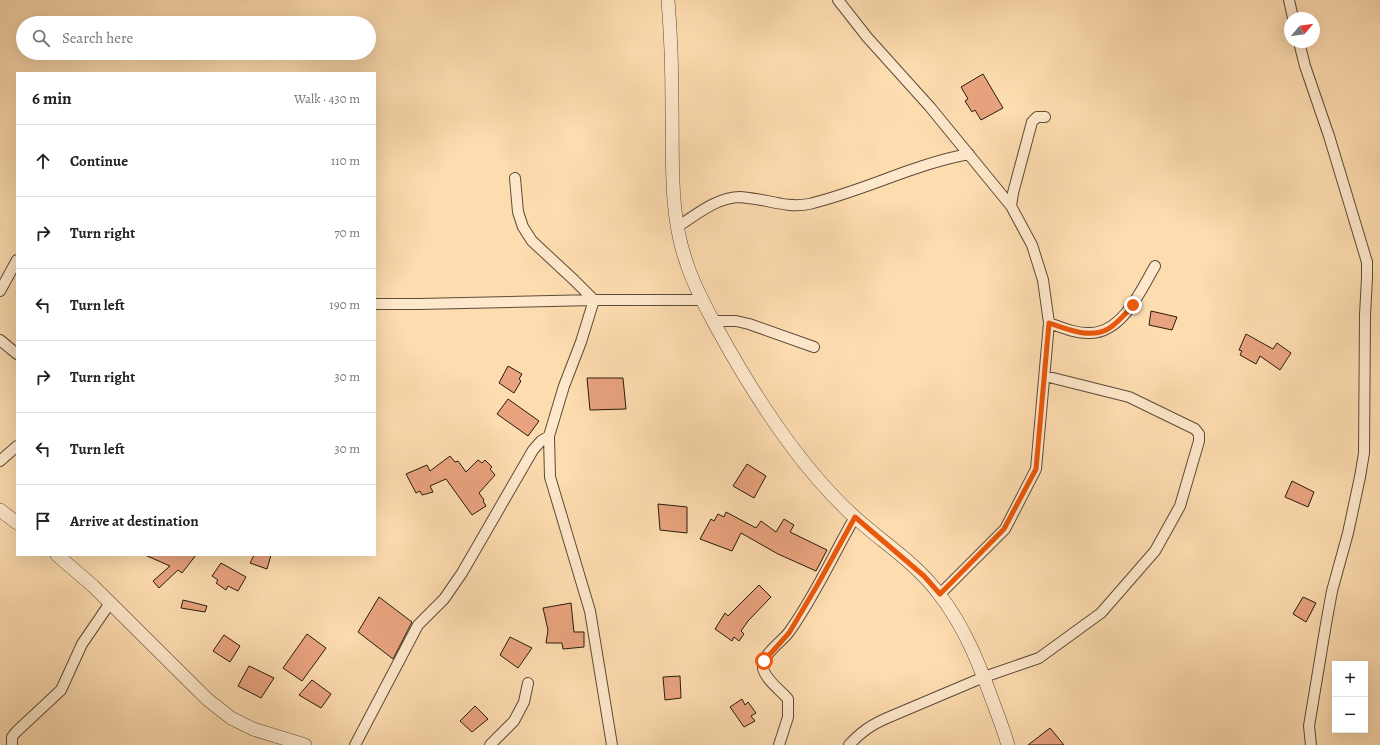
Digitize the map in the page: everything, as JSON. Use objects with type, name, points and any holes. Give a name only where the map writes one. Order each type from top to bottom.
[{"type":"street","points":[[668,0],[672,63],[673,173],[677,227],[686,264],[732,355],[766,410],[801,459],[844,508],[924,576],[940,594],[959,624],[984,677],[1008,745]]},
{"type":"street","points":[[838,0],[868,37],[930,107],[1012,206],[1032,245],[1043,280],[1049,323],[1036,469],[1004,529],[940,594]]},
{"type":"street","points":[[1289,0],[1292,12]]},
{"type":"street","points":[[1300,48],[1367,262],[1368,278],[1365,315],[1364,453],[1348,533],[1332,591],[1309,726],[1310,745]]},
{"type":"street","points":[[1012,206],[1013,193],[1032,122],[1037,117],[1045,117]]},
{"type":"street","points":[[677,227],[723,200],[739,197],[788,205],[808,204],[884,181],[945,158],[969,154]]},
{"type":"street","points":[[515,178],[518,212],[523,227],[532,241],[594,300]]},
{"type":"street","points":[[0,291],[16,262]]},
{"type":"street","points":[[1049,323],[1072,331],[1092,333],[1106,330],[1119,321],[1133,305],[1155,266]]},
{"type":"street","points":[[376,304],[594,300],[703,300]]},
{"type":"street","points":[[594,300],[548,436],[550,477],[590,611],[612,745]]},
{"type":"street","points":[[714,322],[736,320],[814,347]]},
{"type":"street","points":[[0,340],[16,353]]},
{"type":"street","points":[[849,745],[859,734],[874,724],[984,677],[1040,658],[1101,613],[1154,551],[1180,506],[1200,441],[1199,434],[1194,429],[1129,397],[1045,376]]},
{"type":"street","points":[[355,745],[418,625],[444,599],[462,573],[533,450],[548,436]]},
{"type":"street","points":[[0,462],[16,447]]},
{"type":"street","points":[[0,510],[16,522]]},
{"type":"street","points":[[779,745],[788,717],[788,700],[771,681],[763,669],[764,661],[789,633],[855,517]]},
{"type":"street","points":[[58,556],[110,603],[207,699],[231,718],[253,728],[305,745]]},
{"type":"street","points":[[12,745],[12,737],[16,732],[61,690],[82,644],[110,603]]},
{"type":"street","points":[[490,745],[514,721],[524,702],[528,683]]},
{"type":"building","points":[[983,74],[1003,108],[981,120],[975,110],[972,112],[965,101],[968,99],[961,87]]},
{"type":"building","points":[[1151,311],[1177,317],[1172,330],[1149,325]]},
{"type":"building","points":[[1246,334],[1273,349],[1277,343],[1291,353],[1280,370],[1260,356],[1256,364],[1240,355],[1242,351],[1239,350]]},
{"type":"building","points":[[508,366],[522,374],[519,379],[521,381],[514,393],[499,383]]},
{"type":"building","points":[[587,378],[623,378],[626,409],[590,410]]},
{"type":"building","points":[[508,399],[539,421],[528,436],[497,414]]},
{"type":"building","points":[[450,456],[455,462],[458,461],[466,472],[478,460],[482,463],[485,460],[492,467],[490,469],[495,475],[479,493],[486,506],[472,515],[446,479],[430,486],[433,492],[422,495],[420,491],[416,493],[406,474],[427,465],[430,471]]},
{"type":"building","points":[[747,464],[766,476],[754,498],[733,486]]},
{"type":"building","points":[[1292,481],[1314,492],[1308,507],[1285,497]]},
{"type":"building","points":[[658,504],[687,507],[687,533],[660,530]]},
{"type":"building","points":[[726,512],[756,528],[761,521],[776,532],[784,519],[794,525],[790,532],[827,550],[816,571],[778,554],[741,533],[732,551],[700,539],[711,519],[714,521],[718,514],[724,517]]},
{"type":"building","points":[[147,556],[195,556],[182,573],[178,570],[159,588],[153,581],[170,566]]},
{"type":"building","points":[[254,556],[271,556],[267,569],[250,563]]},
{"type":"building","points":[[221,563],[246,577],[238,591],[228,586],[226,590],[216,583],[218,580],[212,576]]},
{"type":"building","points":[[759,585],[771,597],[748,621],[741,631],[744,634],[739,641],[734,637],[732,641],[715,629],[725,613],[728,616]]},
{"type":"building","points":[[379,597],[412,622],[393,659],[358,632]]},
{"type":"building","points":[[1303,597],[1316,603],[1306,622],[1293,614]]},
{"type":"building","points":[[183,600],[207,606],[205,612],[181,608]]},
{"type":"building","points":[[571,603],[574,632],[584,632],[584,647],[563,649],[562,643],[546,643],[548,630],[543,608]]},
{"type":"building","points":[[307,634],[326,648],[302,681],[283,668]]},
{"type":"building","points":[[224,635],[240,646],[230,662],[213,651]]},
{"type":"building","points":[[510,637],[532,648],[518,668],[500,655]]},
{"type":"building","points":[[249,666],[274,678],[261,698],[238,686]]},
{"type":"building","points":[[680,676],[681,698],[665,700],[663,677]]},
{"type":"building","points":[[312,680],[331,694],[321,708],[299,695]]},
{"type":"building","points":[[742,699],[745,705],[748,702],[756,713],[751,716],[755,721],[744,727],[730,707]]},
{"type":"building","points":[[475,706],[488,719],[472,732],[460,721]]},
{"type":"building","points":[[1050,728],[1064,745],[1028,745]]},
{"type":"route","points":[[764,661],[770,652],[789,633],[855,517],[924,576],[940,594],[1004,529],[1036,469],[1049,323],[1072,331],[1092,333],[1106,330],[1119,321],[1133,305]]}]
